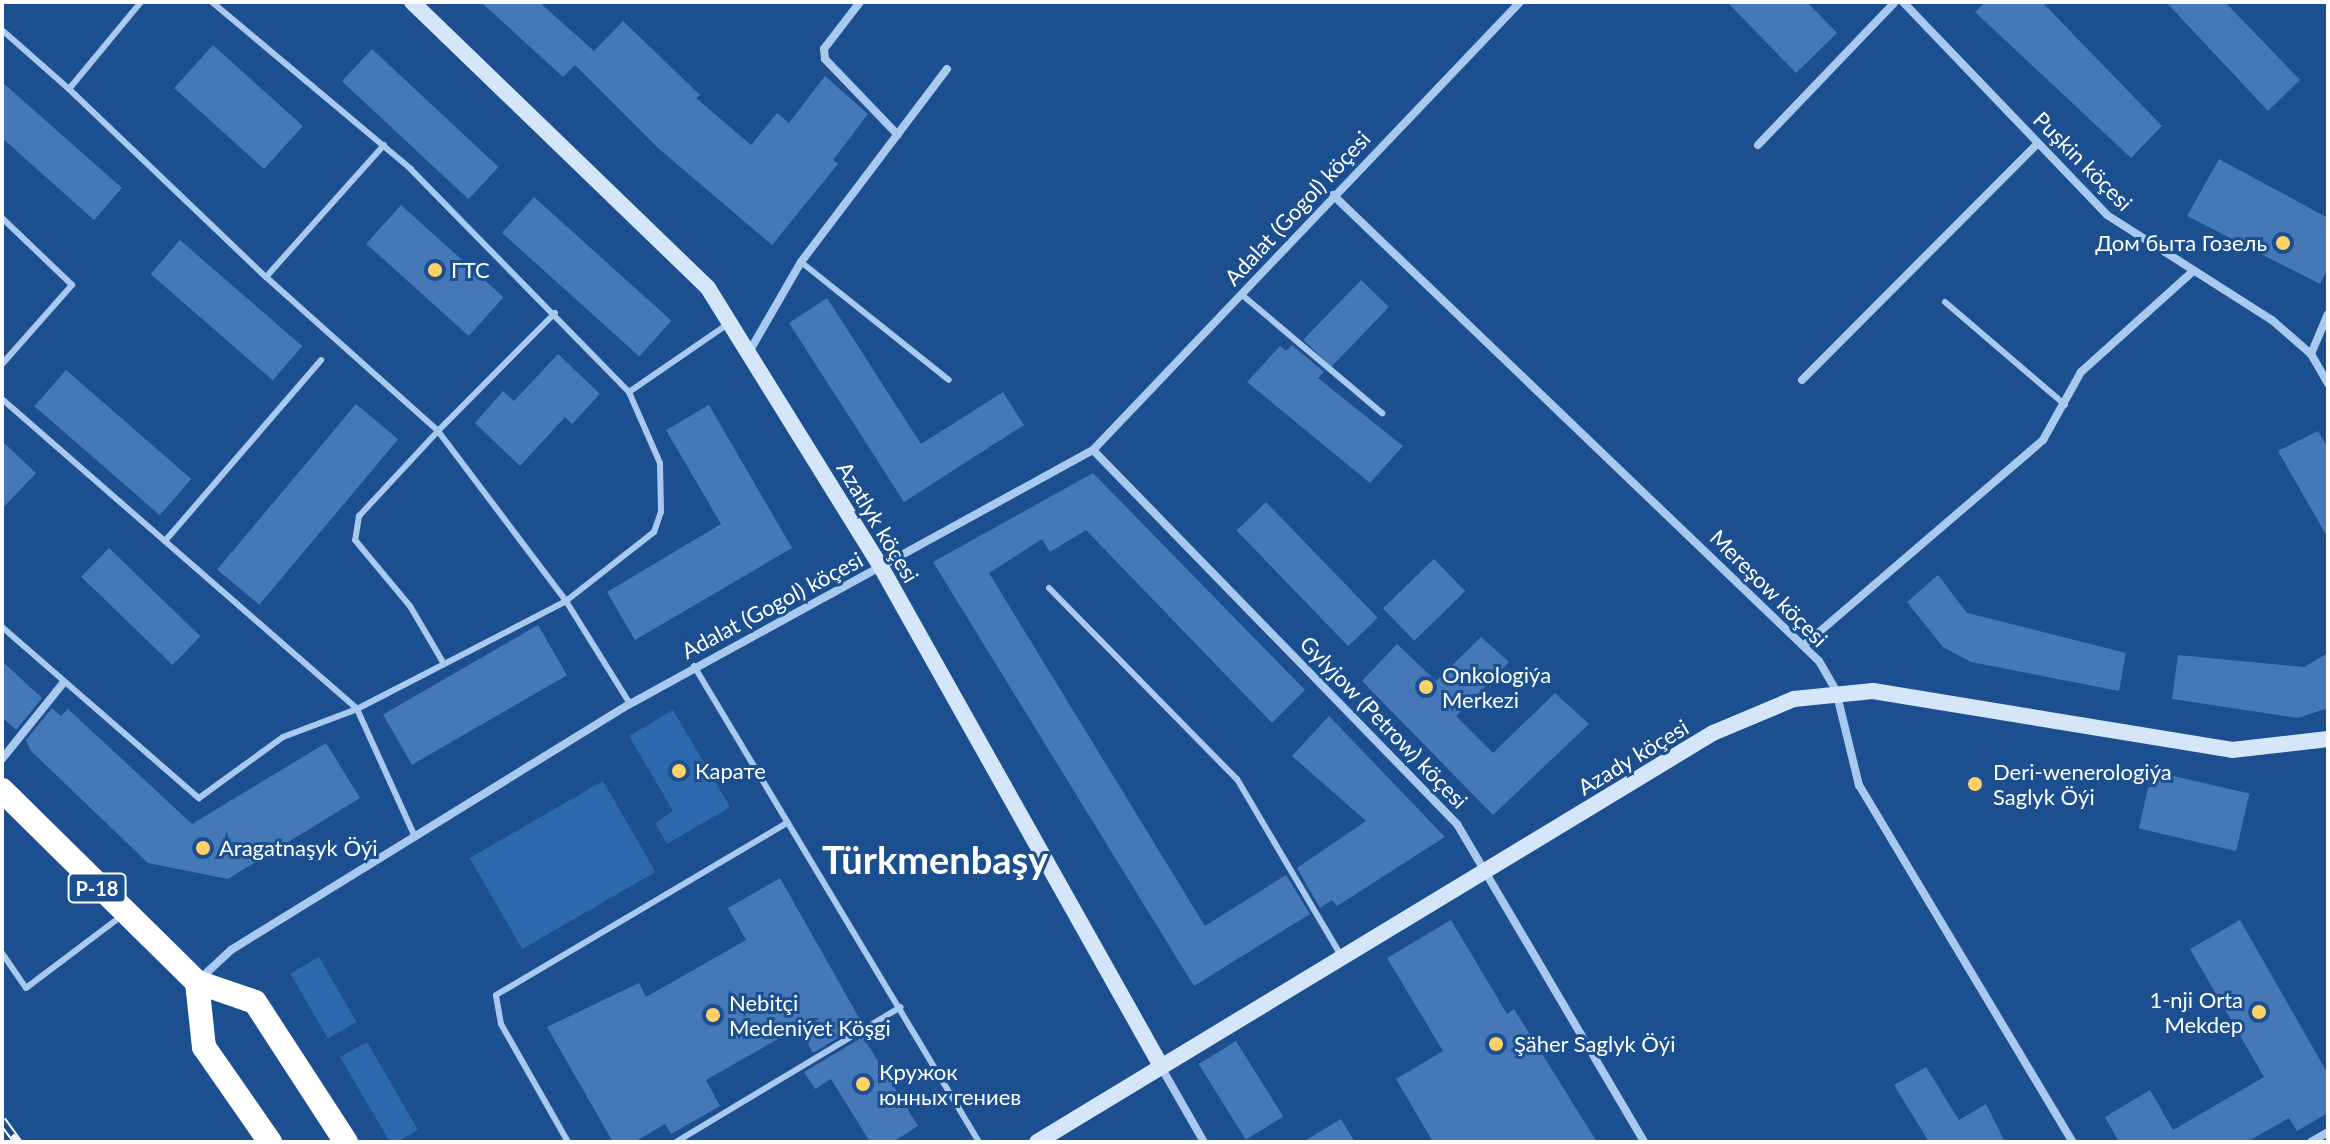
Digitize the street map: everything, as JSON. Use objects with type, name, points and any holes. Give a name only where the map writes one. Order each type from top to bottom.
[{"type":"highway","name":"P-18","points":[[2,790],[123,915],[197,982],[255,1002],[346,1142]]},
{"type":"highway","points":[[197,982],[204,1047],[270,1142]]},
{"type":"main road","name":"Azatlyk köçesi","points":[[412,2],[708,288],[881,567],[1161,1066]]},
{"type":"main road","name":"Azady köçesi","points":[[1037,1142],[1713,733],[1794,699],[1836,691],[1907,695],[2232,750],[2328,739]]},
{"type":"street","points":[[860,2],[824,49],[825,59],[898,135]]},
{"type":"street","name":"Adalat (Gogol) köçesi","points":[[197,982],[231,950],[694,666],[1093,450],[1520,2]]},
{"type":"street","points":[[1758,145],[1895,2]]},
{"type":"street","name":"Puşkin köçesi","points":[[1903,2],[2107,215],[2272,320],[2311,354],[2328,383]]},
{"type":"street","points":[[749,352],[801,262],[947,69]]},
{"type":"street","points":[[1802,380],[2038,143]]},
{"type":"street","name":"Mereşow köçesi","points":[[1333,195],[1804,645],[1836,691],[1859,785],[2073,1142]]},
{"type":"street","points":[[1804,645],[2043,440],[2081,372],[2193,271]]},
{"type":"street","points":[[2311,354],[2328,314]]},
{"type":"street","name":"Gylyjow (Petrow) köçesi","points":[[1093,450],[1428,789],[1488,870],[1644,1142]]},
{"type":"street","points":[[2,759],[63,683]]},
{"type":"street","name":"Azatlyk köçesi","points":[[1161,1066],[1204,1142]]},
{"type":"street","points":[[2311,1142],[2328,1132]]},
{"type":"lane","points":[[69,89],[141,2]]},
{"type":"lane","points":[[2,627],[199,798],[283,737],[357,709],[566,601],[654,532],[661,512],[660,463],[629,392],[555,313],[384,145],[212,2]]},
{"type":"lane","points":[[2,30],[69,89],[266,277],[438,431],[566,601],[630,704]]},
{"type":"lane","points":[[266,277],[384,145]]},
{"type":"lane","points":[[2,218],[72,285],[2,364]]},
{"type":"lane","points":[[801,262],[949,380]]},
{"type":"lane","points":[[1240,294],[1382,413]]},
{"type":"lane","points":[[1945,302],[2065,405]]},
{"type":"lane","points":[[444,664],[410,606],[355,540],[359,516],[555,313]]},
{"type":"lane","points":[[629,392],[731,322]]},
{"type":"lane","points":[[165,541],[321,360]]},
{"type":"lane","points":[[2,399],[357,709],[415,837]]},
{"type":"lane","points":[[1049,588],[1237,779],[1342,957]]},
{"type":"lane","points":[[694,666],[901,1007],[979,1142]]},
{"type":"lane","points":[[568,1142],[501,1024],[496,995],[788,822]]},
{"type":"lane","points":[[2,953],[26,988],[123,915]]},
{"type":"lane","points":[[676,1142],[901,1007]]},
{"type":"shaded area","name":"Карате","points":[[673,710],[730,807],[667,844],[655,823],[673,811],[629,736]]},
{"type":"shaded area","points":[[603,781],[656,872],[522,949],[470,858]]},
{"type":"shaded area","points":[[319,957],[356,1022],[328,1038],[290,974]]},
{"type":"shaded area","points":[[367,1042],[418,1130],[397,1142],[390,1142],[340,1057]]},
{"type":"building","points":[[481,2],[539,2],[594,51],[623,21],[700,95],[696,98],[751,145],[777,113],[789,123],[825,76],[868,114],[833,160],[838,164],[772,245],[658,148],[575,65],[563,77]]},
{"type":"building","points":[[1727,2],[1807,2],[1837,33],[1796,73]]},
{"type":"building","points":[[1985,2],[2042,2],[2162,126],[2131,158],[1975,12]]},
{"type":"building","points":[[2166,2],[2225,2],[2300,80],[2268,111]]},
{"type":"building","points":[[213,45],[303,126],[264,169],[174,88]]},
{"type":"building","points":[[372,49],[499,167],[469,199],[342,81]]},
{"type":"building","points":[[2,82],[122,188],[94,220],[2,138]]},
{"type":"building","name":"Дом быта Гозель","points":[[2219,159],[2328,218],[2328,268],[2320,284],[2187,216]]},
{"type":"building","points":[[534,197],[671,321],[639,356],[502,233]]},
{"type":"building","name":"ГТС","points":[[401,205],[504,297],[469,336],[366,244]]},
{"type":"building","points":[[180,240],[302,346],[273,380],[150,274]]},
{"type":"building","points":[[1361,280],[1389,307],[1331,367],[1303,340]]},
{"type":"building","points":[[827,298],[921,444],[1003,392],[1024,425],[904,502],[789,323]]},
{"type":"building","points":[[1292,345],[1324,372],[1318,378],[1403,446],[1370,483],[1247,382],[1280,346],[1286,351]]},
{"type":"building","points":[[558,354],[600,394],[572,424],[565,417],[520,466],[475,423],[503,391],[514,401]]},
{"type":"building","points":[[66,370],[191,479],[160,515],[35,406]]},
{"type":"building","points":[[356,404],[398,439],[259,605],[217,569]]},
{"type":"building","points":[[709,405],[792,548],[635,640],[607,592],[721,524],[666,430]]},
{"type":"building","points":[[2318,431],[2328,448],[2328,538],[2278,451]]},
{"type":"building","points":[[2,441],[36,473],[2,509]]},
{"type":"building","points":[[1093,473],[1305,690],[1272,723],[1086,530],[1050,552],[1042,539],[989,573],[1205,926],[1286,875],[1310,914],[1194,986],[933,562]]},
{"type":"building","points":[[1266,502],[1378,618],[1348,646],[1237,530]]},
{"type":"building","points":[[109,548],[200,636],[173,665],[81,577]]},
{"type":"building","points":[[1434,559],[1465,591],[1414,641],[1383,608]]},
{"type":"building","points":[[1938,575],[1967,613],[2126,653],[2119,691],[1971,662],[1943,647],[1907,602]]},
{"type":"building","points":[[538,625],[567,675],[412,765],[383,714]]},
{"type":"building","name":"Onkologiýa Merkezi","points":[[1481,637],[1509,662],[1456,716],[1493,753],[1555,693],[1589,724],[1493,815],[1362,681],[1397,644],[1436,681]]},
{"type":"building","points":[[2328,653],[2328,708],[2298,718],[2172,699],[2178,655],[2304,667]]},
{"type":"building","points":[[2,661],[42,698],[16,730],[2,717]]},
{"type":"building","points":[[52,708],[61,716],[68,709],[192,824],[326,743],[360,798],[228,879],[148,863],[30,750],[26,740]]},
{"type":"building","points":[[1329,716],[1445,837],[1337,906],[1332,900],[1320,908],[1297,868],[1366,821],[1292,756]]},
{"type":"building","points":[[2152,771],[2249,793],[2236,851],[2139,828]]},
{"type":"building","name":"Nebitçi Medeniýet Köşgi","points":[[780,878],[862,1023],[813,1053],[799,1027],[706,1080],[720,1106],[671,1134],[665,1124],[634,1142],[613,1142],[547,1027],[639,983],[646,997],[746,940],[728,908]]},
{"type":"building","name":"Şäher Saglyk Öýi","points":[[1451,920],[1507,1014],[1514,1009],[1597,1142],[1433,1142],[1396,1079],[1443,1051],[1387,958]]},
{"type":"building","name":"1-nji Orta Mekdep","points":[[2240,920],[2328,1074],[2328,1113],[2297,1131],[2289,1118],[2247,1142],[2119,1142],[2105,1117],[2150,1090],[2173,1130],[2264,1077],[2190,949]]},
{"type":"building","name":"Кружок юнных гениев","points":[[863,1037],[918,1126],[893,1142],[870,1142],[831,1079],[815,1089],[804,1072]]},
{"type":"building","points":[[1236,1041],[1283,1116],[1246,1140],[1199,1064]]},
{"type":"building","points":[[1926,1067],[1959,1120],[1986,1104],[2005,1142],[1929,1142],[1894,1085]]},
{"type":"building","points":[[1341,1119],[1355,1142],[1303,1142]]},
{"type":"railway","points":[[2,1120],[18,1142]]},
{"type":"place","name":"Дом быта Гозель","points":[[2283,243]]},
{"type":"place","name":"ГТС","points":[[435,270]]},
{"type":"place","name":"Onkologiýa Merkezi","points":[[1426,687]]},
{"type":"place","name":"Карате","points":[[679,771]]},
{"type":"place","name":"Deri-wenerologiýa Saglyk Öýi","points":[[1975,784]]},
{"type":"place","name":"Aragatnaşyk Öýi","points":[[203,848]]},
{"type":"place","name":"1-nji Orta Mekdep","points":[[2259,1012]]},
{"type":"place","name":"Nebitçi Medeniýet Köşgi","points":[[713,1015]]},
{"type":"place","name":"Şäher Saglyk Öýi","points":[[1496,1044]]},
{"type":"place","name":"Кружок юнных гениев","points":[[863,1084]]},
{"type":"district","name":"Türkmenbaşy","points":[[935,860]]}]
